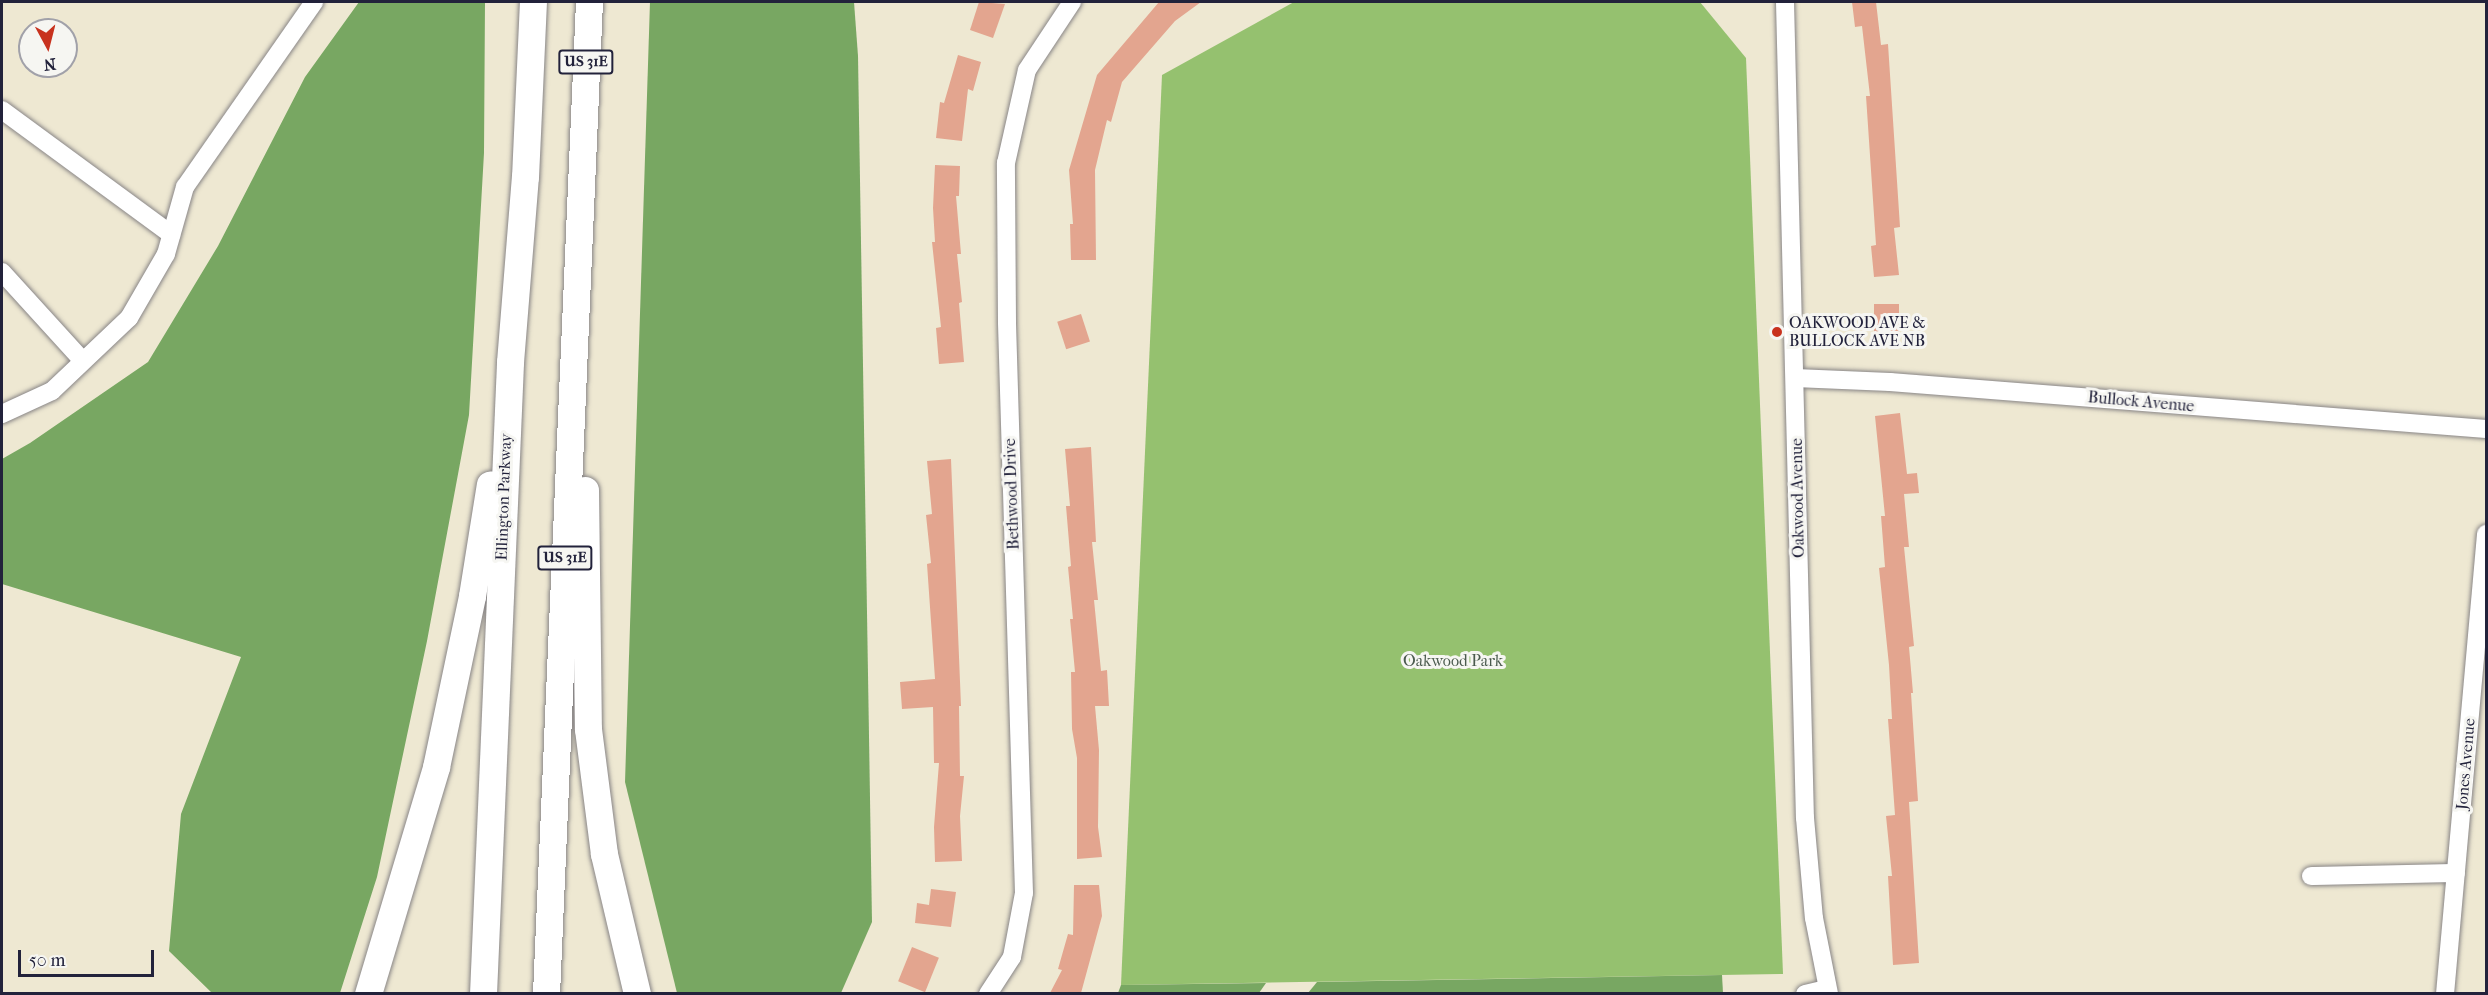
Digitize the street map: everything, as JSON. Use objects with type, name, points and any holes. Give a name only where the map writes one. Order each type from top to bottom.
[{"type":"highway","name":"Ellington Parkway","points":[[483,993],[510,362],[525,177],[533,2]]},
{"type":"highway","name":"US 31E","points":[[546,993],[590,2]]},
{"type":"highway","points":[[583,123],[588,729],[604,854],[637,993]]},
{"type":"highway","points":[[368,993],[436,767],[472,596],[510,362]]},
{"type":"street","points":[[2,414],[52,391],[129,318],[166,254],[185,187],[314,2]]},
{"type":"street","name":"Bethwood Drive","points":[[988,993],[1012,957],[1024,893],[1007,322],[1006,163],[1027,70],[1072,2]]},
{"type":"street","name":"Oakwood Avenue","points":[[1785,2],[1805,818],[1814,918],[1828,991]]},
{"type":"street","points":[[2,110],[171,234]]},
{"type":"street","points":[[2,272],[83,361]]},
{"type":"street","name":"Bullock Avenue","points":[[1795,378],[1890,382],[2487,429]]},
{"type":"street","name":"Jones Avenue","points":[[2445,993],[2487,534]]},
{"type":"street","points":[[2311,876],[2456,873]]},
{"type":"street","points":[[1805,993],[1828,991]]},
{"type":"green space","points":[[359,2],[485,2],[484,153],[469,415],[427,641],[377,877],[340,993],[212,993],[169,951],[181,814],[241,657],[2,584],[2,459],[30,443],[148,362],[218,246],[305,77]]},
{"type":"green space","points":[[650,2],[854,2],[858,56],[872,922],[841,993],[677,993],[625,782]]},
{"type":"green space","name":"Oakwood Park","points":[[1294,2],[1700,2],[1746,58],[1783,974],[1121,985],[1162,75]]},
{"type":"green space","points":[[1722,975],[1723,993],[1308,993],[1317,982]]},
{"type":"green space","points":[[1266,983],[1259,993],[1118,993],[1121,985]]},
{"type":"building","points":[[979,2],[1005,4],[993,38],[970,30]]},
{"type":"building","points":[[1159,2],[1201,2],[1175,21],[1122,82],[1111,122],[1107,120],[1095,170],[1096,260],[1071,260],[1070,224],[1073,224],[1069,170],[1097,75]]},
{"type":"building","points":[[1852,2],[1876,2],[1881,45],[1888,44],[1900,227],[1894,228],[1899,275],[1874,277],[1871,246],[1876,245],[1866,96],[1870,96],[1862,26],[1855,27]]},
{"type":"building","points":[[958,55],[981,62],[973,91],[968,89],[962,141],[936,138],[940,102],[944,103]]},
{"type":"building","points":[[935,165],[960,166],[959,196],[956,196],[961,254],[957,254],[962,302],[959,303],[964,362],[939,364],[936,328],[941,327],[932,242],[935,242],[933,208]]},
{"type":"building","points":[[1874,304],[1899,304],[1899,336],[1874,336]]},
{"type":"building","points":[[1081,314],[1090,342],[1066,349],[1057,322]]},
{"type":"building","points":[[1900,413],[1907,474],[1917,473],[1919,493],[1904,494],[1909,547],[1904,547],[1914,646],[1909,647],[1918,801],[1909,802],[1919,963],[1893,965],[1888,876],[1892,876],[1886,816],[1895,815],[1888,719],[1892,719],[1879,568],[1885,567],[1881,516],[1885,516],[1875,416]]},
{"type":"building","points":[[1091,447],[1096,542],[1092,542],[1098,600],[1094,600],[1101,671],[1107,670],[1109,706],[1095,706],[1099,750],[1098,827],[1102,857],[1077,859],[1077,758],[1072,729],[1071,672],[1075,672],[1070,619],[1073,619],[1066,506],[1070,506],[1065,449]]},
{"type":"building","points":[[951,459],[961,706],[959,706],[960,776],[964,776],[960,816],[962,861],[935,862],[934,827],[939,763],[934,763],[933,707],[902,709],[900,682],[935,679],[927,564],[931,563],[926,515],[932,514],[927,461]]},
{"type":"building","points":[[1074,885],[1099,885],[1102,916],[1081,993],[1050,993],[1062,970],[1058,969],[1068,934],[1073,935]]},
{"type":"building","points":[[931,889],[956,892],[951,927],[915,923],[917,903],[929,905]]},
{"type":"building","points":[[912,947],[939,958],[925,992],[898,981]]},
{"type":"place","name":"OAKWOOD AVE & BULLOCK AVE NB","points":[[1777,332]]}]
